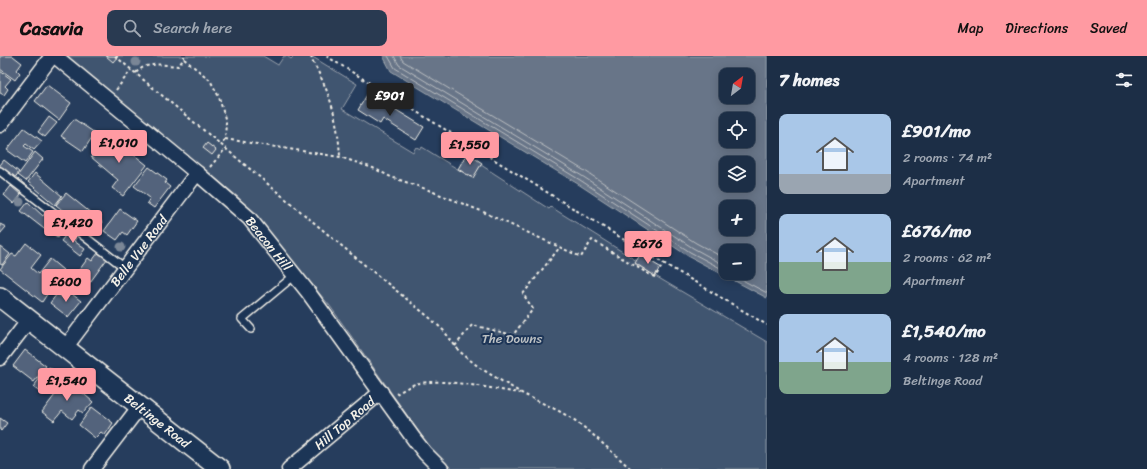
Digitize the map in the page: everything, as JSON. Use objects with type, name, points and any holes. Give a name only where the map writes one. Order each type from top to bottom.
[{"type":"street","name":"Beacon Hill","points":[[54,56],[109,99],[249,218],[308,292],[421,448],[441,469]]},
{"type":"street","points":[[0,125],[54,56]]},
{"type":"street","name":"Belle Vue Road","points":[[65,348],[125,268],[200,175]]},
{"type":"street","name":"Beltinge Road","points":[[0,297],[220,469]]},
{"type":"street","points":[[0,358],[29,320]]},
{"type":"street","name":"Hill Top Road","points":[[288,469],[383,396]]},
{"type":"street","points":[[92,469],[140,406]]},
{"type":"lane","points":[[0,171],[125,268]]},
{"type":"lane","points":[[251,329],[242,319],[295,275]]},
{"type":"path","points":[[115,56],[430,318],[444,331],[459,351],[480,368],[523,394],[552,407],[573,419],[590,432],[631,469]]},
{"type":"path","points":[[312,56],[311,59],[329,93],[339,137],[340,157]]},
{"type":"path","points":[[326,56],[618,236],[767,325]]},
{"type":"path","points":[[136,73],[139,69],[148,65],[160,64],[178,66],[184,57],[210,80],[215,87],[226,122],[225,139],[221,144]]},
{"type":"path","points":[[109,99],[132,70]]},
{"type":"path","points":[[225,139],[340,157],[426,189],[581,257],[592,240],[655,277],[664,263]]},
{"type":"path","points":[[200,175],[226,148]]},
{"type":"path","points":[[455,346],[472,325],[513,335],[533,309],[523,294],[560,247]]},
{"type":"path","points":[[383,396],[414,384],[441,382],[470,385],[523,394]]},
{"type":"green space","name":"The Downs","points":[[67,56],[263,56],[278,65],[284,56],[291,59],[294,56],[311,56],[357,84],[342,109],[413,152],[416,147],[421,149],[422,147],[472,178],[481,165],[549,209],[551,207],[637,261],[635,264],[767,342],[767,469],[453,469],[443,462],[431,449],[330,306],[238,197]]},
{"type":"water","points":[[383,56],[767,56],[767,298],[733,280],[755,280],[755,244],[719,244],[719,272],[688,256],[578,184],[391,71]]},
{"type":"building","points":[[0,56],[13,56],[22,63],[17,70],[20,73],[15,80],[0,69]]},
{"type":"building","points":[[106,56],[118,56],[113,62]]},
{"type":"building","points":[[0,71],[11,79],[5,86],[8,89],[4,95],[0,93]]},
{"type":"building","points":[[47,85],[71,103],[59,120],[35,101]]},
{"type":"building","points":[[368,93],[380,101],[379,103],[391,110],[393,108],[424,127],[416,140],[383,119],[380,124],[358,110]]},
{"type":"building","points":[[49,117],[57,123],[45,137],[38,132]]},
{"type":"building","points":[[74,119],[95,133],[83,151],[61,136]]},
{"type":"building","points":[[24,128],[42,141],[34,150],[26,144],[24,146],[33,152],[25,163],[7,150]]},
{"type":"building","points":[[108,134],[147,165],[123,196],[112,188],[118,180],[91,157]]},
{"type":"building","points":[[207,143],[216,150],[212,155],[203,148]]},
{"type":"building","points":[[35,152],[43,159],[26,181],[18,175]]},
{"type":"building","points":[[467,153],[482,163],[473,178],[458,169]]},
{"type":"building","points":[[4,160],[19,172],[14,179],[0,168],[0,165]]},
{"type":"building","points":[[149,167],[167,180],[165,183],[170,187],[154,208],[147,203],[150,198],[134,186]]},
{"type":"building","points":[[35,173],[62,196],[55,205],[28,182]]},
{"type":"building","points":[[11,186],[21,195],[14,204],[4,195]]},
{"type":"building","points":[[66,193],[102,222],[93,235],[56,205]]},
{"type":"building","points":[[28,202],[43,216],[45,213],[64,229],[58,238],[21,211]]},
{"type":"building","points":[[120,209],[137,221],[127,235],[123,232],[117,240],[104,231]]},
{"type":"building","points":[[0,224],[6,227],[0,234]]},
{"type":"building","points":[[68,232],[76,238],[74,241],[85,249],[80,256],[61,241]]},
{"type":"building","points":[[26,243],[41,255],[31,268],[38,274],[50,259],[63,270],[42,302],[0,269],[12,254],[16,256]]},
{"type":"building","points":[[0,246],[10,254],[2,265],[0,264]]},
{"type":"building","points":[[98,253],[107,259],[85,289],[72,280],[88,258],[92,261]]},
{"type":"building","points":[[640,255],[660,267],[655,276],[635,263]]},
{"type":"building","points":[[68,291],[81,301],[68,317],[50,303],[57,294],[63,298]]},
{"type":"building","points":[[25,350],[46,366],[34,382],[13,366]]},
{"type":"building","points":[[49,367],[61,376],[50,391],[45,387],[41,393],[33,387]]},
{"type":"building","points":[[67,379],[93,402],[83,413],[79,410],[72,419],[62,411],[54,421],[42,412]]},
{"type":"building","points":[[92,407],[113,423],[105,435],[101,432],[95,438],[79,425]]},
{"type":"building","points":[[0,418],[7,423],[1,431],[0,430]]}]
